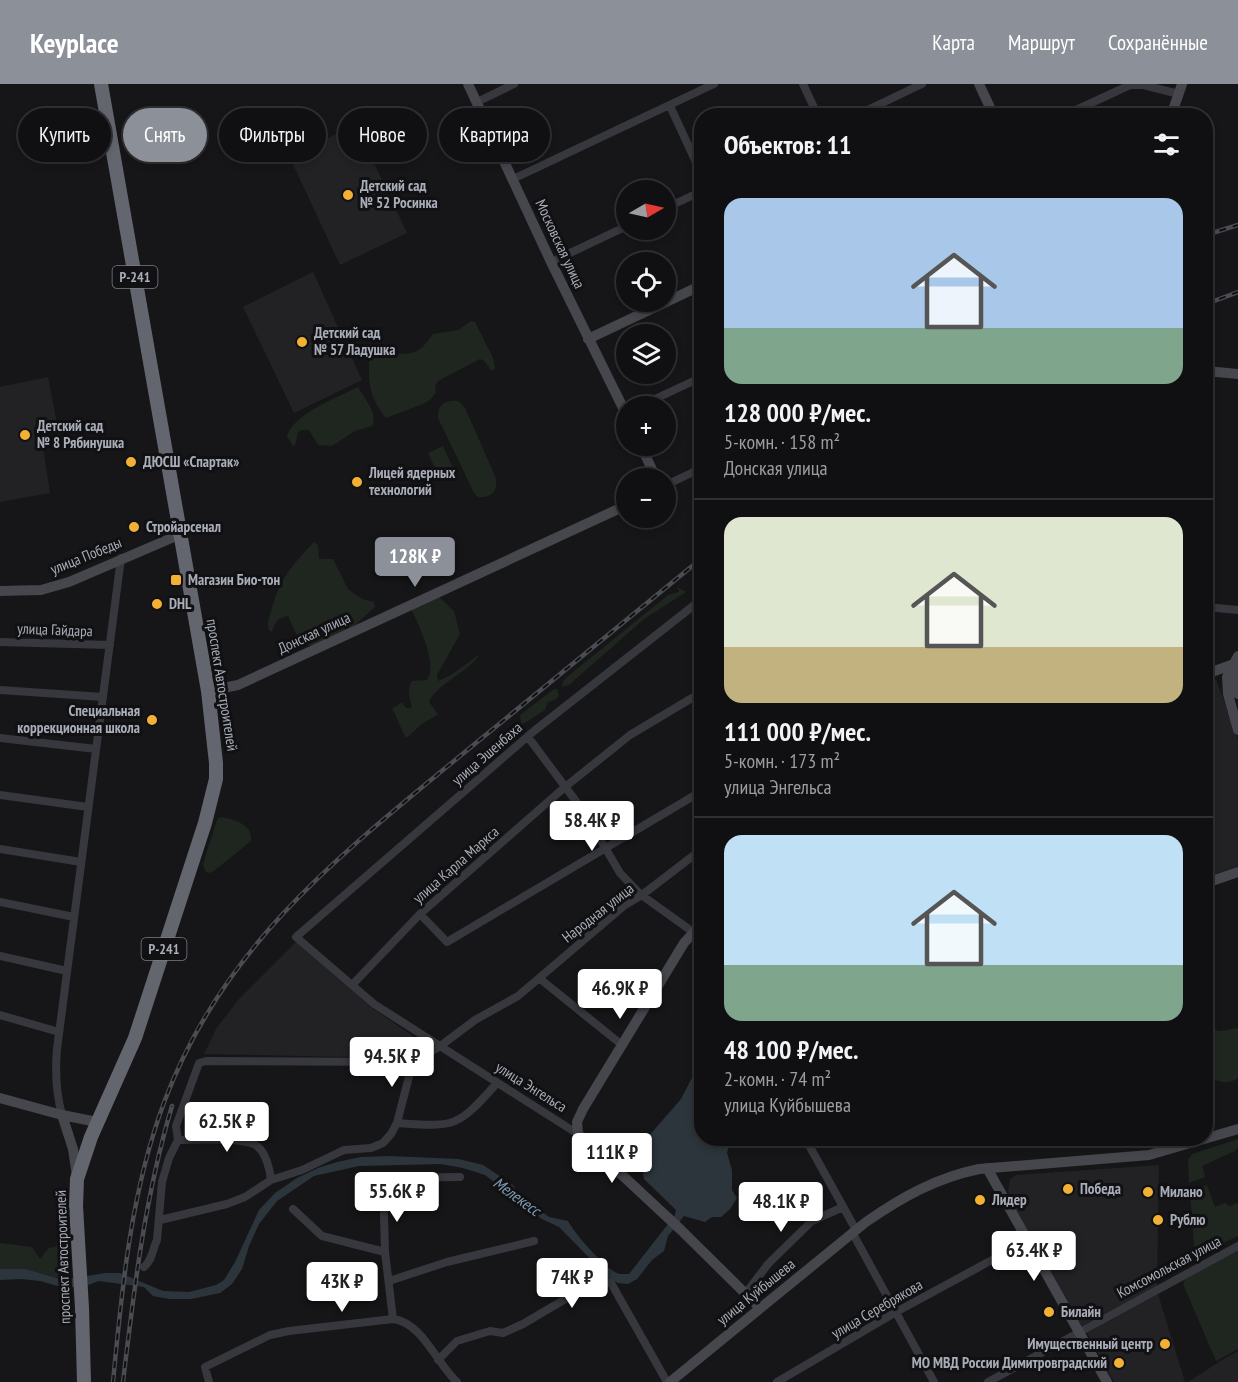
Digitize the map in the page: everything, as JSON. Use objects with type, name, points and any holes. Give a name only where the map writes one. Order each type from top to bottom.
[{"type":"highway","name":"проспект Автостроителей","points":[[84,1382],[77,1179],[83,1156],[135,1038],[205,824],[216,779],[208,691],[101,84]]},
{"type":"street","name":"Московская улица","points":[[468,84],[617,396]]},
{"type":"street","points":[[477,102],[514,84]]},
{"type":"street","points":[[513,179],[714,84]]},
{"type":"street","points":[[803,84],[814,108]]},
{"type":"street","points":[[872,108],[922,84]]},
{"type":"street","points":[[979,84],[990,108]]},
{"type":"street","points":[[1080,108],[1130,85],[1181,89],[1174,108]]},
{"type":"street","points":[[670,106],[694,158]]},
{"type":"street","points":[[676,203],[694,195]]},
{"type":"street","points":[[551,262],[616,231]]},
{"type":"street","points":[[588,339],[694,289]]},
{"type":"street","points":[[1213,372],[1238,374]]},
{"type":"street","points":[[661,396],[694,381]]},
{"type":"street","points":[[676,480],[694,472]]},
{"type":"street","name":"Донская улица","points":[[208,691],[238,685],[616,511]]},
{"type":"street","name":"улица Победы","points":[[0,591],[40,590],[69,582],[181,534]]},
{"type":"street","points":[[77,1179],[73,1149],[57,1098],[55,1072],[121,558]]},
{"type":"street","name":"улица Эшенбаха","points":[[296,937],[528,737],[694,605]]},
{"type":"street","points":[[1213,608],[1238,610]]},
{"type":"street","name":"улица Гайдара","points":[[0,642],[110,645]]},
{"type":"street","points":[[1213,671],[1236,660]]},
{"type":"street","points":[[1236,660],[1234,676],[1238,694]]},
{"type":"street","points":[[1236,660],[1227,677],[1228,694],[1238,730]]},
{"type":"street","points":[[0,690],[103,697]]},
{"type":"street","name":"улица Карла Маркса","points":[[353,984],[420,915],[565,787],[630,735],[694,697]]},
{"type":"street","points":[[528,737],[585,812],[620,873],[642,896],[693,932],[684,943],[583,1108],[577,1122],[578,1134]]},
{"type":"street","points":[[0,738],[96,749]]},
{"type":"street","points":[[0,795],[88,807]]},
{"type":"street","points":[[420,915],[447,942],[694,796]]},
{"type":"street","points":[[0,849],[81,862]]},
{"type":"street","name":"Народная улица","points":[[178,1140],[176,1126],[199,1063],[206,1061],[396,1062],[413,1060],[439,1047],[475,1020],[518,996],[625,905],[642,896],[694,855]]},
{"type":"street","points":[[1213,881],[1238,872]]},
{"type":"street","points":[[0,902],[74,917]]},
{"type":"street","name":"улица Энгельса","points":[[296,937],[374,1004],[578,1134],[759,1307]]},
{"type":"street","points":[[0,956],[67,971]]},
{"type":"street","points":[[539,978],[622,1045]]},
{"type":"street","points":[[0,1015],[59,1032]]},
{"type":"street","points":[[160,1220],[227,1204],[245,1197],[271,1180],[302,1170],[344,1150],[371,1148],[377,1145],[391,1134],[397,1123],[413,1060]]},
{"type":"street","points":[[397,1123],[435,1126],[451,1124],[470,1113],[497,1083]]},
{"type":"street","points":[[0,1098],[97,1122]]},
{"type":"street","name":"улица Куйбышева","points":[[1213,1136],[1238,1129]]},
{"type":"street","points":[[144,1267],[151,1262],[153,1246],[157,1240],[162,1182],[168,1158],[178,1140],[223,1140],[245,1142],[257,1146],[264,1156],[271,1180]]},
{"type":"street","points":[[809,1146],[843,1207],[934,1382]]},
{"type":"street","name":"улица Куйбышева","points":[[669,1382],[854,1231],[898,1200],[927,1184],[955,1174],[987,1168],[1149,1155],[1180,1146]]},
{"type":"street","points":[[987,1168],[1107,1382]]},
{"type":"street","points":[[393,1319],[385,1252],[383,1178],[460,1177]]},
{"type":"street","points":[[746,1293],[768,1264],[812,1221],[843,1207]]},
{"type":"street","points":[[293,1209],[322,1236],[385,1252]]},
{"type":"street","points":[[389,1281],[447,1262],[534,1241]]},
{"type":"street","name":"Комсомольская улица","points":[[988,1382],[1238,1246]]},
{"type":"street","name":"улица Серебрякова","points":[[777,1382],[896,1312],[992,1260]]},
{"type":"street","points":[[438,1360],[457,1341],[490,1331],[503,1333],[523,1324],[584,1288],[603,1281],[611,1283],[622,1299],[669,1382]]},
{"type":"street","points":[[209,1382],[205,1367],[270,1335],[393,1319],[402,1320],[415,1329],[457,1382]]},
{"type":"shaded area","name":"Детский сад № 52 Росинка","points":[[338,133],[338,162],[373,162],[407,233],[340,265],[292,162],[326,162],[326,139]]},
{"type":"shaded area","name":"Детский сад № 57 Ладушка","points":[[313,272],[362,380],[294,413],[243,307]]},
{"type":"shaded area","points":[[471,321],[475,322],[493,358],[495,368],[492,371],[480,359],[438,381],[435,386],[436,392],[431,399],[386,418],[375,402],[370,387],[369,353],[372,351],[390,354],[416,352],[433,334],[458,330]]},
{"type":"shaded area","name":"Детский сад № 8 Рябинушка","points":[[48,377],[57,424],[43,446],[50,493],[0,502],[0,387]]},
{"type":"shaded area","points":[[358,387],[374,416],[372,426],[355,431],[332,446],[318,445],[309,430],[303,430],[298,432],[295,446],[292,445],[287,436],[298,420],[317,407]]},
{"type":"shaded area","points":[[458,401],[465,408],[496,478],[495,490],[487,496],[478,497],[474,493],[438,418],[439,409],[443,404]]},
{"type":"shaded area","points":[[443,446],[454,470],[439,477],[428,453]]},
{"type":"shaded area","points":[[314,542],[318,545],[319,559],[333,559],[348,589],[362,599],[374,602],[375,607],[353,627],[312,646],[301,644],[288,616],[277,621],[272,632],[268,624],[276,596],[284,579]]},
{"type":"shaded area","points":[[677,587],[686,592],[644,619],[569,685],[562,687],[567,677],[668,595],[679,592]]},
{"type":"shaded area","points":[[438,596],[454,611],[460,634],[437,675],[438,681],[451,675],[480,654],[475,661],[433,696],[429,702],[438,714],[406,738],[392,709],[402,702],[406,708],[412,708],[409,694],[410,684],[412,681],[427,680],[430,673],[429,655],[411,609]]},
{"type":"shaded area","points":[[1216,679],[1238,739],[1238,866],[1213,875],[1213,680]]},
{"type":"shaded area","points":[[557,689],[559,696],[548,702],[545,710],[523,724],[521,723],[520,715]]},
{"type":"shaded area","points":[[222,817],[246,827],[251,835],[251,841],[209,873],[205,871],[203,864],[218,818]]},
{"type":"shaded area","points":[[296,942],[372,1008],[429,1047],[411,1056],[397,1058],[204,1054],[216,1029],[238,1000]]},
{"type":"shaded area","points":[[1238,1028],[1238,1078],[1226,1082],[1213,1079],[1213,1030]]},
{"type":"shaded area","points":[[1238,1139],[1238,1148],[1235,1151],[1202,1166],[1205,1177],[1189,1183],[1188,1160],[1192,1154]]},
{"type":"shaded area","points":[[1159,1165],[1157,1287],[1081,1326],[1010,1199],[1008,1190],[1010,1179],[1016,1175]]},
{"type":"shaded area","points":[[1207,1185],[1215,1207],[1225,1203],[1230,1206],[1238,1203],[1238,1236],[1195,1257],[1190,1192]]},
{"type":"shaded area","points":[[66,1237],[69,1279],[63,1280],[26,1269],[0,1269],[0,1243],[32,1247],[40,1259],[49,1248],[55,1247],[61,1238]]},
{"type":"shaded area","points":[[1238,1249],[1238,1349],[1216,1361],[1183,1284],[1187,1276]]},
{"type":"shaded area","points":[[1158,1294],[1185,1382],[1114,1382],[1087,1333]]},
{"type":"shaded area","points":[[1238,1351],[1238,1382],[1188,1382],[1222,1360]]},
{"type":"water","name":"Мелекесс","points":[[694,1074],[694,1146],[729,1146],[727,1153],[732,1170],[732,1190],[737,1198],[721,1217],[712,1217],[705,1222],[684,1216],[668,1236],[664,1251],[652,1260],[637,1279],[628,1284],[610,1279],[559,1227],[542,1219],[485,1175],[440,1164],[359,1166],[314,1176],[277,1201],[259,1224],[242,1269],[232,1284],[220,1293],[191,1299],[169,1299],[153,1296],[144,1287],[99,1281],[65,1288],[40,1281],[0,1280],[0,1269],[26,1269],[63,1280],[105,1273],[120,1273],[163,1291],[189,1292],[216,1285],[224,1280],[235,1262],[259,1210],[275,1193],[297,1178],[318,1168],[361,1157],[388,1156],[459,1159],[483,1165],[512,1184],[523,1198],[549,1217],[568,1221],[591,1250],[613,1271],[619,1274],[629,1274],[675,1215],[676,1210],[644,1179],[642,1169],[647,1138],[681,1099]]},
{"type":"railway","points":[[1213,233],[1238,225]]},
{"type":"railway","points":[[1213,301],[1238,292]]},
{"type":"railway","points":[[113,1382],[124,1275],[136,1204],[153,1134],[190,1043],[220,992],[255,946],[293,903],[335,862],[378,824],[694,565]]},
{"type":"railway","points":[[123,1382],[136,1278],[154,1174],[172,1106]]},
{"type":"place","name":"Детский сад № 52 Росинка","points":[[348,195]]},
{"type":"place","name":"Детский сад № 57 Ладушка","points":[[302,342]]},
{"type":"place","name":"Детский сад № 8 Рябинушка","points":[[25,435]]},
{"type":"place","name":"ДЮСШ «Спартак»","points":[[131,462]]},
{"type":"place","name":"Лицей ядерных технологий","points":[[357,482]]},
{"type":"place","name":"Стройарсенал","points":[[134,527]]},
{"type":"place","name":"Магазин Био-тон","points":[[176,580]]},
{"type":"place","name":"DHL","points":[[157,604]]},
{"type":"place","name":"Специальная коррекционная школа","points":[[152,720]]},
{"type":"place","name":"Победа","points":[[1068,1189]]},
{"type":"place","name":"Милано","points":[[1148,1192]]},
{"type":"place","name":"Лидер","points":[[980,1200]]},
{"type":"place","name":"Рублю","points":[[1158,1220]]},
{"type":"place","name":"Билайн","points":[[1049,1312]]},
{"type":"place","name":"Имущественный центр","points":[[1165,1344]]},
{"type":"place","name":"МО МВД России Димитровградский","points":[[1119,1363]]}]
